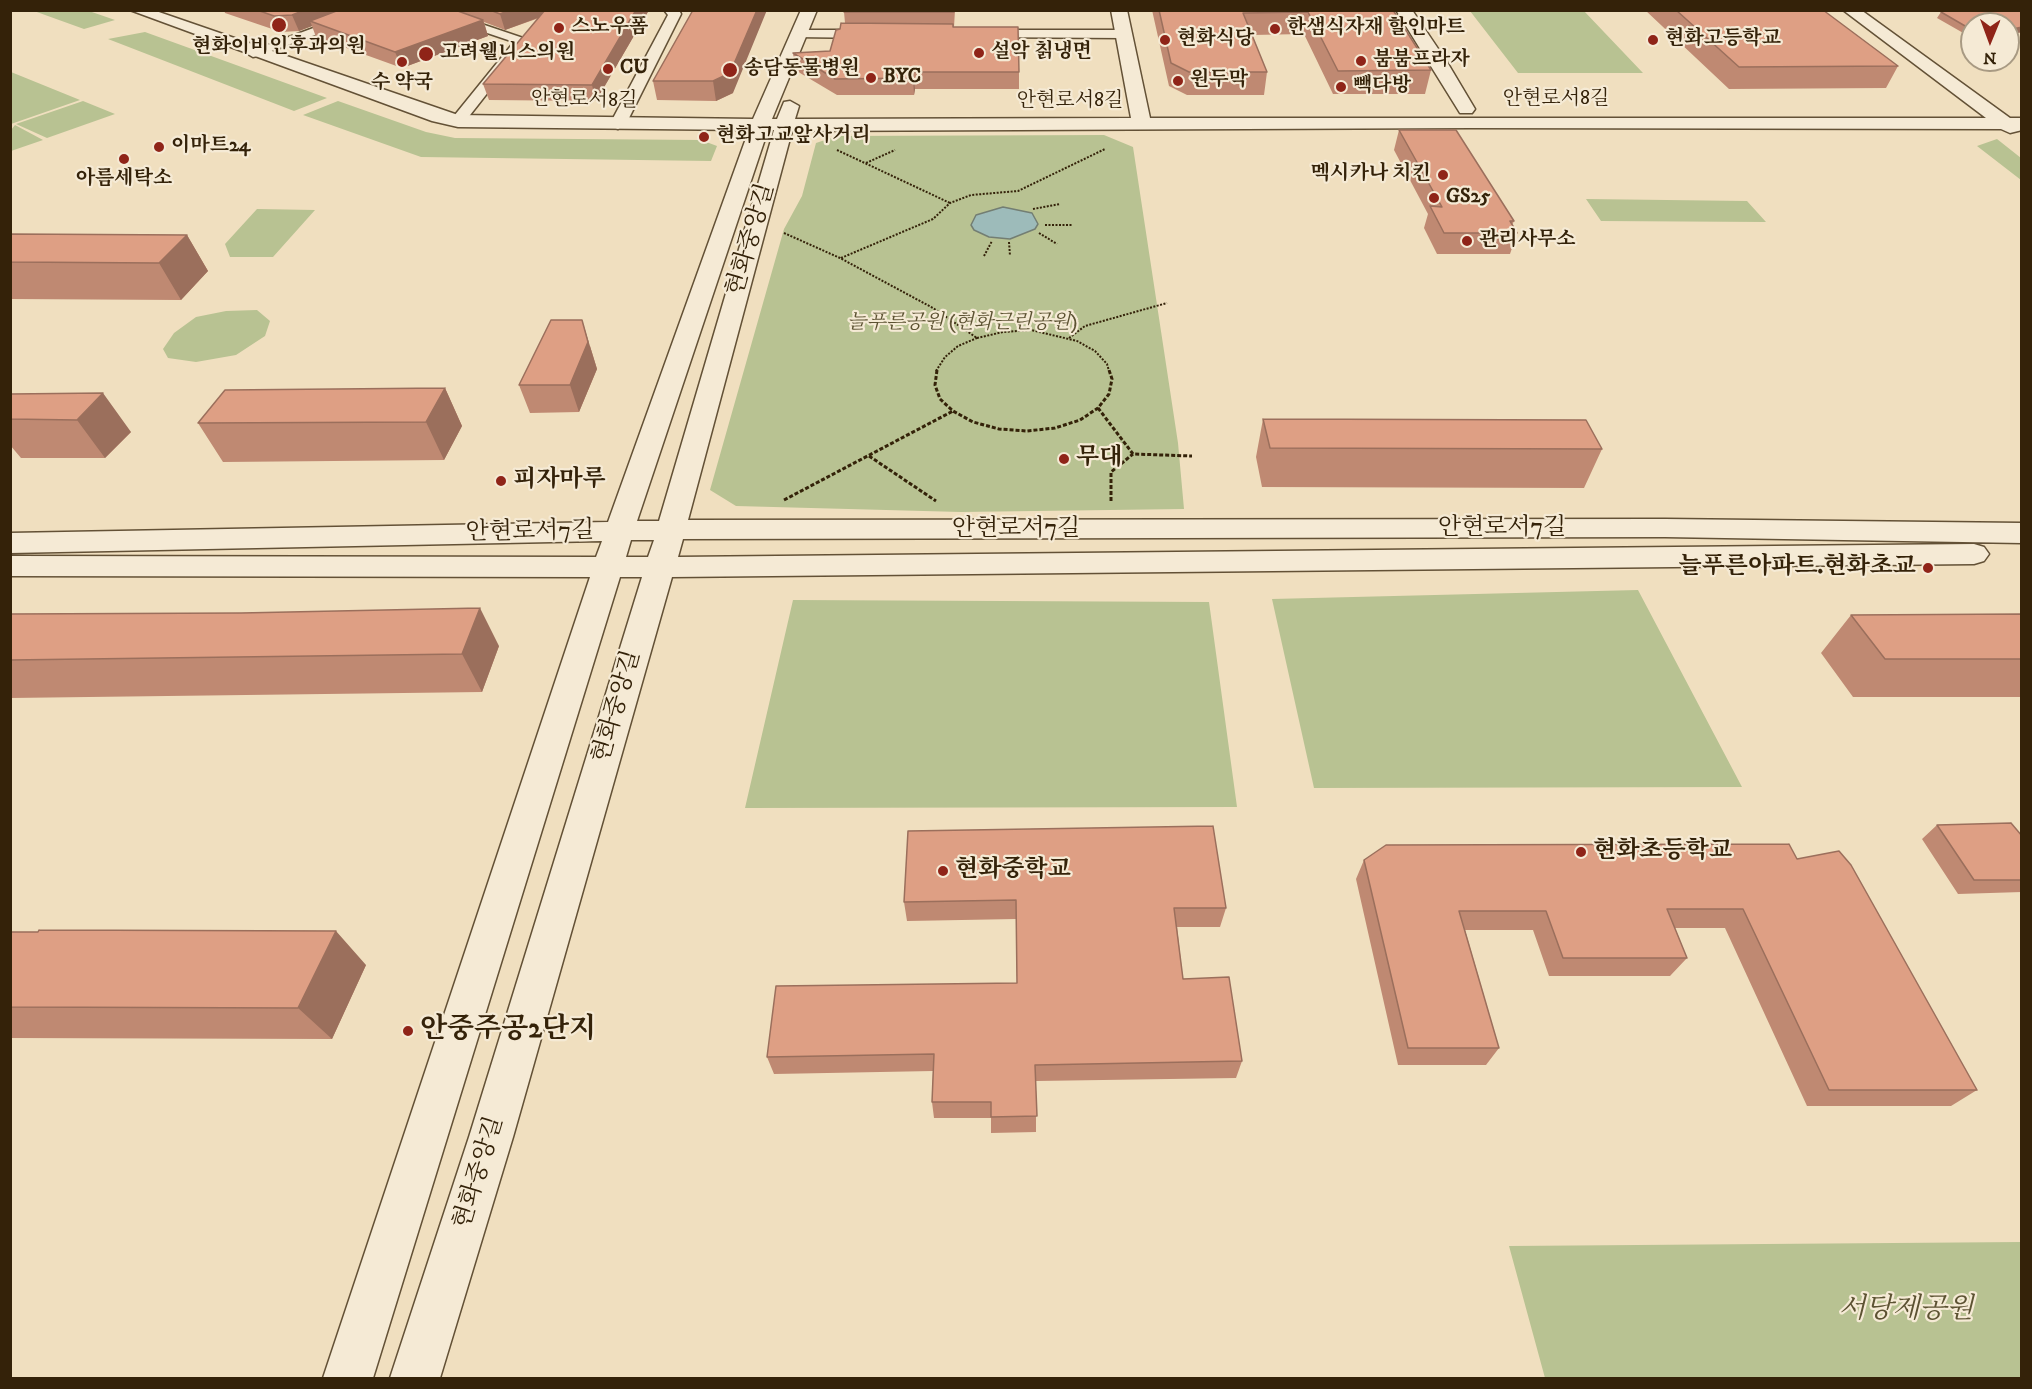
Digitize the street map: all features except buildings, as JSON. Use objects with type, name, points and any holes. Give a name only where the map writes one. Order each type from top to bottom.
[{"type":"street","name":"안현로서8길","points":[[137,10],[182,15],[438,101],[463,114]]},
{"type":"street","points":[[253,53],[376,10]]},
{"type":"street","name":"안현로서8길","points":[[425,10],[522,40],[463,114]]},
{"type":"street","name":"안현로서8길","points":[[621,118],[675,14],[670,10]]},
{"type":"street","points":[[808,56],[809,10]]},
{"type":"street","points":[[348,1378],[613,549],[774,118],[808,34],[823,10]]},
{"type":"street","points":[[1119,10],[1139,118]]},
{"type":"street","points":[[1404,10],[1439,62],[1466,109]]},
{"type":"street","points":[[1850,10],[1991,112],[2018,122]]},
{"type":"street","points":[[1876,10],[2018,122]]},
{"type":"street","name":"안현로서8길","points":[[182,15],[253,53],[439,117],[463,114],[621,118],[2018,122]]},
{"type":"street","points":[[808,34],[887,34]]},
{"type":"street","points":[[969,34],[1123,34]]},
{"type":"street","name":"현화중앙길","points":[[415,1378],[491,1137],[671,530],[774,118],[796,89]]},
{"type":"street","name":"안현로서8길","points":[[1139,118],[1466,109],[1991,112]]},
{"type":"street","name":"안현로서7길","points":[[10,566],[613,549],[671,530],[1665,528],[2022,533]]},
{"type":"street","name":"안현로서7길","points":[[10,543],[613,549],[660,567],[2022,554]]},
{"type":"path","points":[[840,258],[933,219],[950,203],[970,195],[1017,191],[1109,147]]},
{"type":"path","points":[[831,148],[950,203]]},
{"type":"path","points":[[1034,209],[1060,204]]},
{"type":"path","points":[[1045,225],[1072,225]]},
{"type":"path","points":[[782,232],[840,258],[933,308],[977,338]]},
{"type":"path","points":[[1039,233],[1057,244]]},
{"type":"path","points":[[984,256],[992,241]]},
{"type":"path","points":[[1009,242],[1010,256]]},
{"type":"path","points":[[1069,338],[1085,326],[1167,303]]},
{"type":"path","points":[[1031,330],[1069,338],[1095,351],[1107,364],[1112,379],[1109,394],[1098,408],[1080,420],[1055,428],[1027,431],[999,429],[973,422],[953,411],[940,399],[935,385],[936,371],[945,357],[958,346],[977,338],[1003,332],[1031,330]]},
{"type":"path","points":[[1098,408],[1133,454]]},
{"type":"path","points":[[780,502],[953,411]]},
{"type":"path","points":[[1101,501],[1112,501],[1111,472],[1133,454],[1192,456]]},
{"type":"path","points":[[869,456],[939,503]]},
{"type":"green space","points":[[34,11],[89,11],[115,20],[84,29]]},
{"type":"green space","points":[[1470,11],[1584,11],[1643,73],[1518,73]]},
{"type":"green space","points":[[145,32],[327,98],[294,111],[108,39]]},
{"type":"green space","points":[[11,72],[80,100],[11,124]]},
{"type":"green space","points":[[83,101],[115,114],[47,138],[16,124]]},
{"type":"green space","points":[[338,101],[426,132],[455,138],[701,140],[717,146],[711,161],[421,157],[303,115]]},
{"type":"green space","points":[[15,125],[43,140],[11,151],[11,130]]},
{"type":"green space","name":"늘푸른공원 (현화근린공원)","points":[[1104,135],[1133,147],[1178,443],[1184,509],[961,512],[736,506],[710,490],[784,229],[802,196],[816,143],[837,136]]},
{"type":"green space","points":[[1997,139],[2021,158],[2021,180],[1977,146]]},
{"type":"green space","points":[[1586,199],[1747,201],[1766,222],[1601,221]]},
{"type":"green space","points":[[257,209],[315,210],[273,257],[230,257],[225,244]]},
{"type":"green space","points":[[257,310],[270,321],[265,336],[236,355],[196,362],[168,358],[163,349],[174,333],[196,317],[226,311]]},
{"type":"green space","points":[[1638,590],[1742,787],[1314,788],[1272,599]]},
{"type":"green space","points":[[793,600],[1209,602],[1237,807],[745,808]]},
{"type":"green space","name":"서당제공원","points":[[2021,1242],[2021,1378],[1545,1378],[1509,1246]]},
{"type":"water","points":[[1003,207],[1032,213],[1038,224],[1035,229],[1010,239],[989,237],[974,230],[971,225],[976,215]]},
{"type":"place","name":"현화이비인후과의원","points":[[279,25]]},
{"type":"place","name":"스노우폼","points":[[559,28]]},
{"type":"place","name":"한샘식자재 할인마트","points":[[1275,29]]},
{"type":"place","name":"현화식당","points":[[1165,40]]},
{"type":"place","name":"현화고등학교","points":[[1653,40]]},
{"type":"place","name":"설악 칡냉면","points":[[979,53]]},
{"type":"place","name":"고려웰니스의원","points":[[426,54]]},
{"type":"place","name":"붐붐프라자","points":[[1361,61]]},
{"type":"place","name":"수 약국","points":[[402,62]]},
{"type":"place","name":"CU","points":[[608,69]]},
{"type":"place","name":"송담동물병원","points":[[730,70]]},
{"type":"place","name":"BYC","points":[[871,78]]},
{"type":"place","name":"원두막","points":[[1178,81]]},
{"type":"place","name":"빽다방","points":[[1341,87]]},
{"type":"place","name":"현화고교앞사거리","points":[[704,137]]},
{"type":"place","name":"이마트24","points":[[159,147]]},
{"type":"place","name":"아름세탁소","points":[[124,159]]},
{"type":"place","name":"멕시카나 치킨","points":[[1443,175]]},
{"type":"place","name":"GS25","points":[[1434,198]]},
{"type":"place","name":"관리사무소","points":[[1467,241]]},
{"type":"place","name":"무대","points":[[1064,459]]},
{"type":"place","name":"피자마루","points":[[501,481]]},
{"type":"place","name":"늘푸른아파트.현화초교","points":[[1928,568]]},
{"type":"place","name":"현화초등학교","points":[[1581,852]]},
{"type":"place","name":"현화중학교","points":[[943,871]]},
{"type":"place","name":"안중주공2단지","points":[[408,1031]]}]
